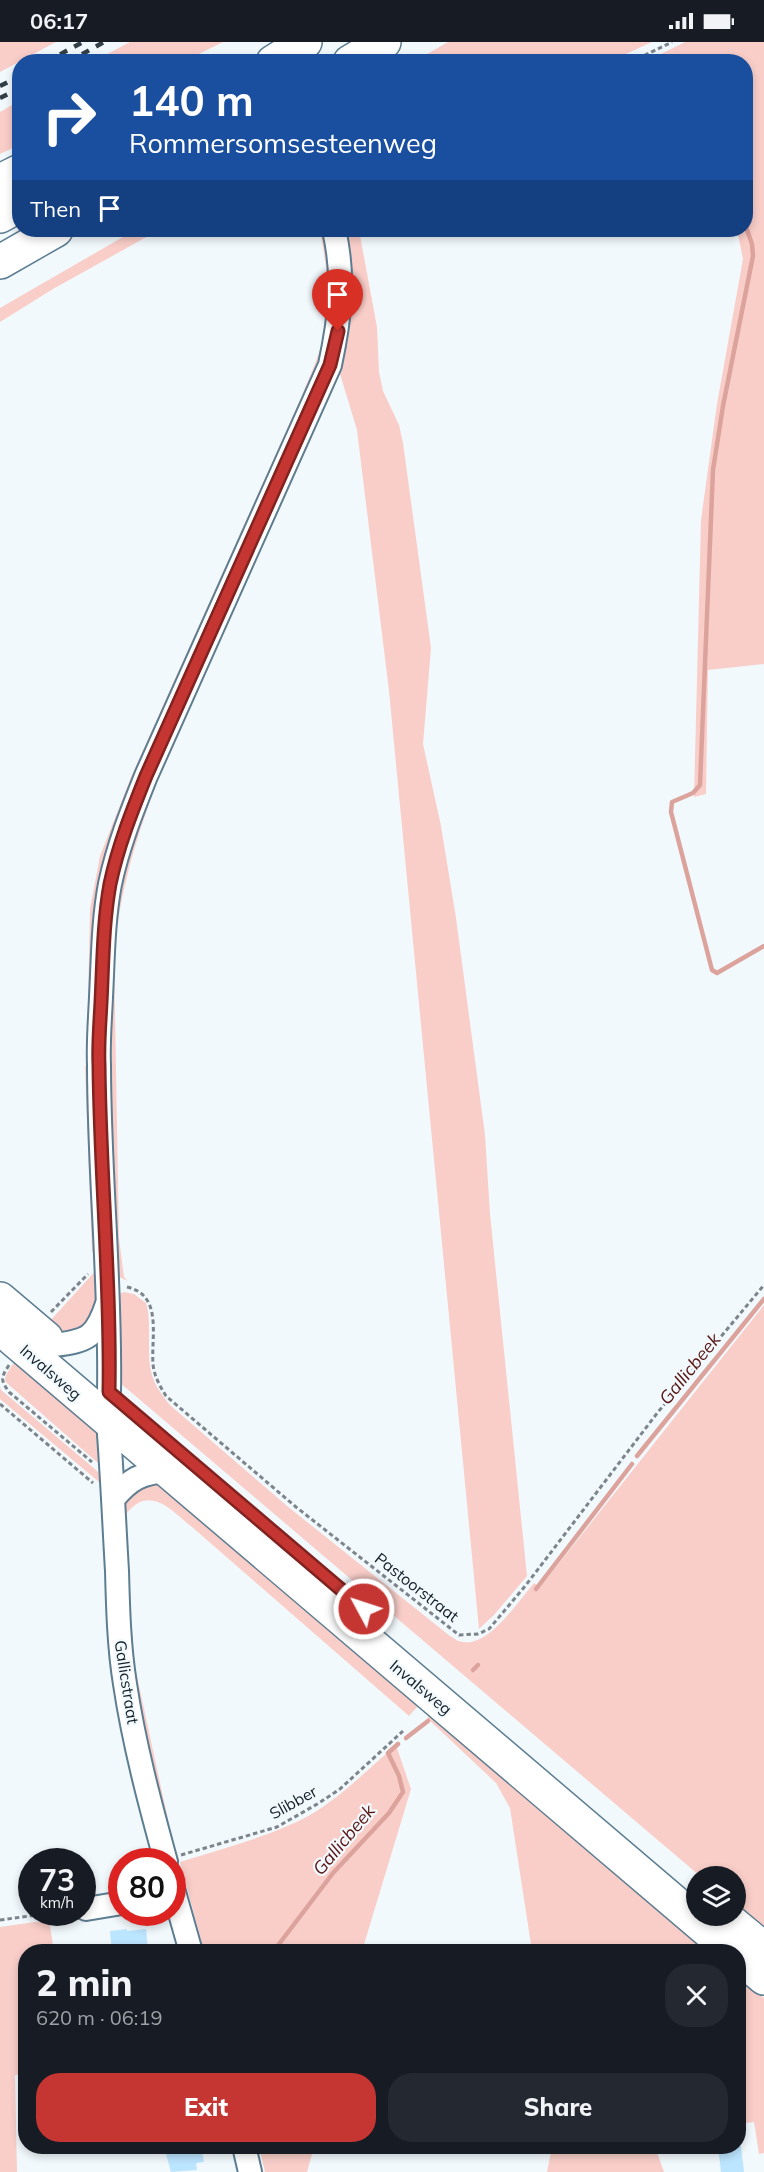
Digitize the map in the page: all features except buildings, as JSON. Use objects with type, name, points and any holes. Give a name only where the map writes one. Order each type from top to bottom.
[{"type":"highway","points":[[286,54],[305,42]]},
{"type":"highway","points":[[364,54],[384,42]]},
{"type":"highway","points":[[0,262],[45,237]]},
{"type":"highway","name":"Invalsweg","points":[[0,1299],[50,1332],[109,1407],[167,1471],[724,1944]]},
{"type":"highway","name":"Invalsweg","points":[[0,1328],[109,1407],[686,1884]]},
{"type":"highway","points":[[736,1926],[764,1949]]},
{"type":"highway","points":[[746,1963],[764,1978]]},
{"type":"street","name":"Gallicstraat","points":[[167,1848],[125,1685],[120,1640],[113,1525],[114,1498],[109,1407],[110,1325],[99,1065],[105,922],[110,884],[124,830],[330,365],[338,331],[342,298],[335,237]]},
{"type":"street","points":[[50,1332],[74,1343],[93,1335],[103,1317],[107,1292]]},
{"type":"street","points":[[114,1498],[126,1485],[146,1473],[167,1471]]},
{"type":"street","points":[[183,1926],[189,1944]]},
{"type":"street","points":[[246,2154],[250,2172]]},
{"type":"path","points":[[647,54],[672,42]]},
{"type":"path","points":[[50,1332],[70,1291],[107,1256]]},
{"type":"path","name":"Pastoorstraat","points":[[107,1292],[136,1289],[145,1296],[152,1307],[153,1367],[158,1383],[166,1396],[296,1507],[459,1635],[478,1634],[489,1629],[526,1585],[658,1412],[764,1285]]},
{"type":"path","points":[[0,1404],[103,1492],[114,1498]]},
{"type":"path","name":"Slibber","points":[[186,1854],[277,1827],[340,1788],[403,1731]]},
{"type":"path","points":[[0,1920],[18,1918]]},
{"type":"shaded area","points":[[0,42],[56,42],[34,54],[12,54],[12,66],[0,72]]},
{"type":"shaded area","points":[[130,42],[223,42],[199,54],[107,54]]},
{"type":"shaded area","points":[[448,42],[652,42],[626,54],[427,54]]},
{"type":"shaded area","points":[[685,42],[764,42],[764,664],[708,670],[706,794],[694,797],[701,520],[717,404],[743,259],[738,237],[753,237],[753,54],[661,54]]},
{"type":"shaded area","points":[[12,105],[12,148],[0,154],[0,112]]},
{"type":"shaded area","points":[[123,237],[146,237],[53,289],[0,322],[0,308]]},
{"type":"shaded area","points":[[321,237],[329,237],[330,340],[116,837],[91,1047],[87,1047],[90,909],[100,856],[131,777],[300,400],[319,352],[327,321],[327,275]]},
{"type":"shaded area","points":[[341,237],[360,237],[377,327],[379,372],[383,391],[399,425],[403,443],[431,648],[423,744],[441,826],[456,918],[485,1135],[490,1214],[527,1576],[479,1629],[389,691],[357,430],[340,374],[158,780],[124,889],[114,956],[119,1238],[124,1277],[128,1281],[119,1277],[113,1270],[106,992],[124,853],[322,401]]},
{"type":"shaded area","points":[[89,1064],[99,1255],[92,1252],[85,1066]]},
{"type":"shaded area","points":[[99,1267],[96,1319],[65,1336],[50,1321]]},
{"type":"shaded area","points":[[124,1292],[134,1294],[146,1303],[149,1317],[151,1371],[157,1387],[171,1406],[287,1506],[450,1636],[463,1642],[473,1642],[493,1630],[534,1583],[540,1587],[764,1305],[764,1931],[746,1915],[746,1866],[688,1866],[119,1382],[115,1295]]},
{"type":"shaded area","points":[[14,1362],[100,1431],[106,1470],[5,1381]]},
{"type":"shaded area","points":[[0,1386],[1,1390],[96,1470],[99,1473],[99,1482],[0,1399]]},
{"type":"shaded area","points":[[160,1483],[418,1706],[409,1716],[177,1514],[152,1500],[136,1505],[127,1513],[126,1558],[133,1643],[125,1639],[123,1498],[139,1485]]},
{"type":"shaded area","points":[[136,1672],[169,1824],[163,1826],[131,1677]]},
{"type":"shaded area","points":[[431,1714],[702,1944],[531,1944],[510,1808],[496,1783],[427,1718]]},
{"type":"shaded area","points":[[396,1745],[411,1789],[364,1944],[202,1944],[186,1884],[186,1860],[263,1836],[295,1823],[321,1808]]},
{"type":"shaded area","points":[[18,1924],[50,1926],[53,1944],[18,1944],[18,2075],[15,2075],[17,2172],[0,2172],[0,1927]]},
{"type":"shaded area","points":[[746,1983],[764,1998],[764,2153],[759,2154],[754,2122],[746,2123]]},
{"type":"shaded area","points":[[261,2154],[312,2154],[307,2172],[265,2172]]},
{"type":"shaded area","points":[[551,2154],[658,2154],[664,2172],[547,2172]]},
{"type":"waterway","points":[[750,237],[753,256],[723,406],[713,470],[700,785],[693,793],[672,802],[671,812],[712,970],[717,973],[764,946]]},
{"type":"waterway","name":"Gallicbeek","points":[[637,1456],[764,1299]]},
{"type":"waterway","name":"Gallicbeek","points":[[536,1589],[632,1464]]},
{"type":"waterway","name":"Gallicbeek","points":[[473,1670],[478,1665]]},
{"type":"waterway","name":"Gallicbeek","points":[[406,1738],[428,1721]]},
{"type":"waterway","name":"Gallicbeek","points":[[279,1944],[333,1873],[389,1813],[403,1792],[399,1776],[388,1753],[398,1744]]},
{"type":"railway","points":[[61,54],[83,42]]},
{"type":"railway","points":[[82,54],[104,42]]},
{"type":"railway","points":[[0,86],[12,80]]},
{"type":"railway","points":[[0,98],[12,92]]},
{"type":"route","points":[[338,331],[330,365],[124,830],[110,884],[105,922],[99,1065],[107,1303],[110,1325],[109,1392],[364,1609]]}]
